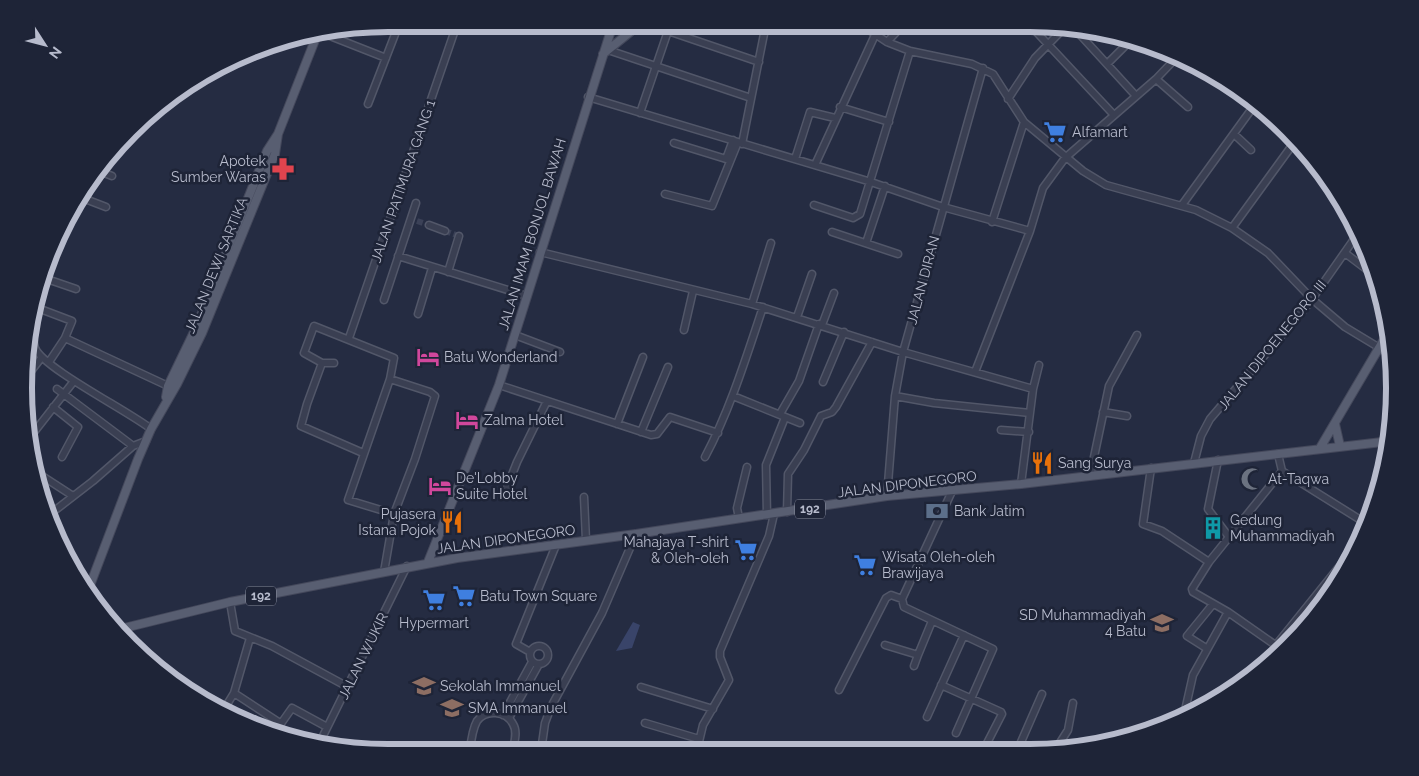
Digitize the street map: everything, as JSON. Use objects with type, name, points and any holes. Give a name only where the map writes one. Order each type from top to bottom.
[{"type":"main road","name":"JALAN IMAM BONJOL BAWAH","points":[[428,562],[499,385],[588,97],[611,32]]},
{"type":"main road","points":[[615,32],[616,36],[624,37]]},
{"type":"main road","points":[[605,53],[630,32]]},
{"type":"main road","name":"JALAN DEWI SARTIKA","points":[[91,584],[150,430],[177,384],[267,152],[278,134],[315,40]]},
{"type":"main road","name":"JALAN DEWI SARTIKA","points":[[166,401],[168,386],[199,331]]},
{"type":"main road","points":[[1320,448],[1383,341]]},
{"type":"main road","points":[[1335,424],[1340,446]]},
{"type":"main road","name":"JALAN DIPONEGORO","points":[[428,562],[770,515],[887,496],[1021,484],[1320,448],[1382,443]]},
{"type":"main road","name":"192","points":[[126,628],[230,602],[428,562]]},
{"type":"street","points":[[368,104],[396,32]]},
{"type":"street","name":"JALAN PATIMURA GANG 1","points":[[349,338],[454,32]]},
{"type":"street","points":[[640,112],[668,32]]},
{"type":"street","points":[[671,32],[759,62]]},
{"type":"street","points":[[666,194],[712,206],[737,142],[751,98],[765,32]]},
{"type":"street","points":[[871,32],[887,42],[910,51],[983,68],[993,74],[1024,122],[1065,158],[1106,185],[1182,205],[1232,228],[1268,253],[1312,299],[1345,327],[1384,351]]},
{"type":"street","points":[[887,42],[896,32]]},
{"type":"street","points":[[1036,32],[1113,114]]},
{"type":"street","points":[[1008,99],[1029,66],[1059,34]]},
{"type":"street","points":[[815,165],[840,107],[875,35]]},
{"type":"street","points":[[333,37],[386,58]]},
{"type":"street","points":[[1082,37],[1136,96]]},
{"type":"street","points":[[1108,64],[1126,46]]},
{"type":"street","points":[[814,205],[856,218],[860,214],[910,51]]},
{"type":"street","points":[[605,53],[751,98]]},
{"type":"street","points":[[975,372],[1030,231],[1043,188],[1065,158],[1173,62]]},
{"type":"street","name":"JALAN DIRAN","points":[[887,496],[895,396],[903,352],[983,68]]},
{"type":"street","points":[[1156,79],[1188,107]]},
{"type":"street","points":[[588,97],[886,186],[943,207],[992,222],[1030,231]]},
{"type":"street","points":[[840,107],[888,122]]},
{"type":"street","points":[[1182,205],[1251,109]]},
{"type":"street","points":[[795,159],[810,112],[835,118]]},
{"type":"street","points":[[992,222],[1024,122]]},
{"type":"street","points":[[1234,134],[1251,150]]},
{"type":"street","points":[[674,143],[726,160],[737,142]]},
{"type":"street","points":[[1232,228],[1291,147]]},
{"type":"street","points":[[105,173],[112,176]]},
{"type":"street","points":[[866,243],[886,186]]},
{"type":"street","points":[[86,199],[106,207]]},
{"type":"street","points":[[384,300],[398,256],[414,220],[416,202]]},
{"type":"street","points":[[429,225],[445,231]]},
{"type":"street","points":[[832,232],[898,254]]},
{"type":"street","points":[[448,272],[459,236]]},
{"type":"street","name":"JALAN DIPOENEGORO III","points":[[1194,463],[1201,436],[1210,419],[1312,299],[1354,240]]},
{"type":"street","points":[[752,304],[771,243]]},
{"type":"street","points":[[540,252],[763,307],[903,352],[1033,389]]},
{"type":"street","points":[[1345,253],[1366,269]]},
{"type":"street","points":[[398,256],[527,296]]},
{"type":"street","points":[[418,314],[432,268]]},
{"type":"street","points":[[796,317],[812,274]]},
{"type":"street","points":[[49,280],[76,289]]},
{"type":"street","points":[[684,330],[693,291]]},
{"type":"street","points":[[698,744],[703,725],[729,680],[720,651],[769,536],[770,515],[766,465],[782,417],[799,381],[834,294]]},
{"type":"street","points":[[705,457],[718,433],[733,396],[763,307]]},
{"type":"street","points":[[42,309],[71,320],[65,338],[49,362]]},
{"type":"street","points":[[334,363],[322,363],[304,353],[312,327],[349,338],[394,358],[390,379],[348,501],[394,514]]},
{"type":"street","points":[[823,382],[844,332]]},
{"type":"street","points":[[515,334],[560,352]]},
{"type":"street","points":[[1090,476],[1103,412],[1113,375],[1137,335]]},
{"type":"street","points":[[65,338],[168,386]]},
{"type":"street","points":[[787,512],[788,474],[804,450],[820,416],[832,412],[836,407],[872,342]]},
{"type":"street","points":[[35,348],[42,357],[74,381],[150,430]]},
{"type":"street","points":[[33,369],[42,357]]},
{"type":"street","points":[[617,424],[643,357]]},
{"type":"street","points":[[322,363],[301,426],[363,453]]},
{"type":"street","points":[[1021,484],[1033,389],[1039,365]]},
{"type":"street","points":[[641,432],[668,367]]},
{"type":"street","points":[[384,572],[394,514],[415,459],[435,396],[430,392],[390,379]]},
{"type":"street","points":[[35,430],[74,381]]},
{"type":"street","points":[[499,385],[641,432],[656,435],[666,419],[673,417],[718,433]]},
{"type":"street","points":[[57,389],[133,446]]},
{"type":"street","points":[[733,396],[782,417],[800,422]]},
{"type":"street","points":[[895,396],[934,403],[1030,413]]},
{"type":"street","points":[[506,490],[514,468],[547,400]]},
{"type":"street","points":[[53,407],[78,427],[62,457]]},
{"type":"street","points":[[1103,412],[1127,416]]},
{"type":"street","points":[[1001,430],[1028,432]]},
{"type":"street","points":[[55,511],[133,446],[146,441]]},
{"type":"street","points":[[1278,454],[1282,471],[1361,520]]},
{"type":"street","points":[[1218,460],[1208,509],[1229,538]]},
{"type":"street","points":[[739,518],[737,508],[747,467]]},
{"type":"street","points":[[1151,468],[1143,524],[1172,538],[1209,562]]},
{"type":"street","points":[[1276,645],[1228,612],[1193,592],[1192,589],[1209,562],[1282,471]]},
{"type":"street","points":[[44,477],[73,496]]},
{"type":"street","points":[[953,490],[902,599],[904,607],[993,649],[956,733]]},
{"type":"street","points":[[584,497],[586,540]]},
{"type":"street","points":[[542,744],[545,723],[551,707],[602,613],[636,534]]},
{"type":"street","points":[[506,717],[535,663],[547,658],[547,651],[538,646],[531,650],[516,645],[556,545]]},
{"type":"street","name":"JALAN WUKIR","points":[[322,737],[407,566]]},
{"type":"street","points":[[1299,621],[1333,577]]},
{"type":"street","points":[[839,690],[886,598],[891,594],[902,599]]},
{"type":"street","points":[[230,602],[234,628],[250,638],[272,646],[348,687]]},
{"type":"street","points":[[1206,648],[1187,636],[1213,604]]},
{"type":"street","points":[[1186,708],[1193,675],[1206,648],[1228,612]]},
{"type":"street","points":[[914,666],[932,621]]},
{"type":"street","points":[[927,717],[964,635]]},
{"type":"street","points":[[227,705],[234,693],[250,638]]},
{"type":"street","points":[[885,645],[918,655]]},
{"type":"street","points":[[531,650],[535,663]]},
{"type":"street","points":[[941,685],[1000,710],[1002,714],[987,744]]},
{"type":"street","points":[[642,687],[713,709]]},
{"type":"street","points":[[234,693],[280,723]]},
{"type":"street","points":[[1020,744],[1042,694]]},
{"type":"street","points":[[1060,742],[1068,730],[1073,703]]},
{"type":"street","points":[[278,726],[292,708],[327,727]]},
{"type":"street","points":[[471,744],[473,729],[478,720],[486,714],[506,717],[516,732],[514,744]]},
{"type":"street","points":[[645,723],[699,738]]},
{"type":"water","points":[[633,622],[640,625],[632,648],[616,651]]},
{"type":"tunnel","points":[[417,221],[429,225]]},
{"type":"tunnel","points":[[445,231],[459,236]]},
{"type":"place","name":"Alfamart","points":[[1055,132]]},
{"type":"place","name":"Apotek Sumber Waras","points":[[283,169]]},
{"type":"place","name":"Batu Wonderland","points":[[428,357]]},
{"type":"place","name":"Zalma Hotel","points":[[467,420]]},
{"type":"place","name":"Sang Surya","points":[[1042,463]]},
{"type":"place","name":"At-Taqwa","points":[[1252,479]]},
{"type":"place","name":"De'Lobby Suite Hotel","points":[[440,486]]},
{"type":"place","name":"Bank Jatim","points":[[937,511]]},
{"type":"place","name":"Pujasera Istana Pojok","points":[[452,522]]},
{"type":"place","name":"Gedung Muhammadiyah","points":[[1213,528]]},
{"type":"place","name":"Mahajaya T-shirt & Oleh-oleh","points":[[746,550]]},
{"type":"place","name":"Wisata Oleh-oleh Brawijaya","points":[[865,565]]},
{"type":"place","name":"Batu Town Square","points":[[464,596]]},
{"type":"place","name":"Hypermart","points":[[434,600]]},
{"type":"place","name":"SD Muhammadiyah 4 Batu","points":[[1162,623]]},
{"type":"place","name":"Sekolah Immanuel","points":[[424,686]]},
{"type":"place","name":"SMA Immanuel","points":[[452,708]]}]
